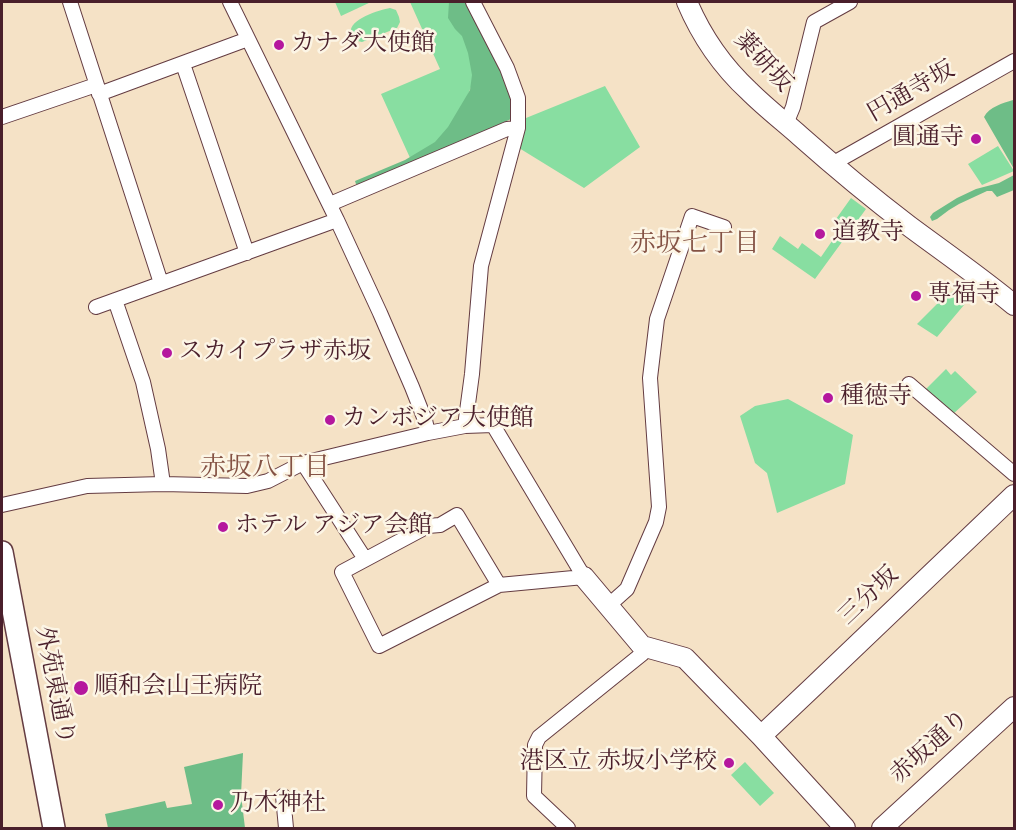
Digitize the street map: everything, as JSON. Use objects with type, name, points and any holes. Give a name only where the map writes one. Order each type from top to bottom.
[{"type":"main road","name":"外苑東通り","points":[[2,562],[54,828]]},
{"type":"main road","name":"外苑東通り","points":[[2,604],[43,828]]},
{"type":"street","points":[[70,2],[161,283]]},
{"type":"street","points":[[230,2],[330,204],[412,387],[428,433]]},
{"type":"street","points":[[465,426],[482,266],[518,128],[518,98],[507,68],[473,2]]},
{"type":"street","name":"薬研坂","points":[[687,2],[696,23],[711,46],[747,89],[832,164],[1014,305]]},
{"type":"street","points":[[786,124],[793,107],[814,22],[850,2]]},
{"type":"street","points":[[2,117],[183,64],[248,39]]},
{"type":"street","name":"円通寺坂","points":[[832,164],[1014,61]]},
{"type":"street","points":[[183,64],[247,253]]},
{"type":"street","points":[[330,204],[507,129],[518,128]]},
{"type":"street","points":[[608,606],[627,589],[656,522],[659,507],[650,378],[657,319],[692,216],[724,227]]},
{"type":"street","points":[[96,307],[337,220]]},
{"type":"street","points":[[115,300],[143,382],[163,484]]},
{"type":"street","points":[[909,384],[1014,474]]},
{"type":"street","points":[[2,505],[87,486],[163,484],[247,486],[268,481],[303,463],[428,433],[465,426],[494,425],[584,577],[642,646],[686,658],[761,735],[845,828]]},
{"type":"street","points":[[303,463],[365,559]]},
{"type":"street","name":"三分坂","points":[[761,735],[1014,495]]},
{"type":"street","points":[[499,585],[457,515],[440,525],[428,526],[342,572],[379,646],[499,585],[584,577]]},
{"type":"street","points":[[568,828],[534,796],[535,745],[539,737],[648,648]]},
{"type":"street","name":"赤坂通り","points":[[882,828],[1014,707]]},
{"type":"street","points":[[283,796],[286,828]]},
{"type":"green space","points":[[335,2],[371,2],[341,16]]},
{"type":"green space","points":[[410,2],[453,2],[479,67],[451,137],[411,160],[381,94],[440,69]]},
{"type":"green space","points":[[449,2],[467,2],[502,69],[512,96],[511,119],[359,186],[355,181],[405,160],[435,142],[448,127],[470,90],[472,75],[468,53],[462,36],[448,18]]},
{"type":"green space","points":[[390,8],[396,10],[399,17],[400,22],[397,28],[362,42],[353,38],[351,28],[354,23],[366,16]]},
{"type":"green space","points":[[605,86],[640,147],[584,188],[519,148],[526,118]]},
{"type":"green space","points":[[1014,100],[1014,169],[984,117],[993,108]]},
{"type":"green space","points":[[998,146],[1014,171],[982,185],[968,164]]},
{"type":"green space","points":[[1014,175],[1014,190],[997,197],[992,191],[987,191],[959,204],[932,221],[930,217],[933,213],[957,198],[976,189],[999,183]]},
{"type":"green space","points":[[851,198],[866,209],[815,279],[772,249],[780,236],[798,249],[802,243],[821,257],[843,225],[836,219]]},
{"type":"green space","points":[[963,283],[975,292],[937,337],[917,324],[939,302]]},
{"type":"green space","points":[[946,369],[951,375],[955,371],[977,392],[952,415],[924,391]]},
{"type":"green space","points":[[788,399],[853,435],[845,484],[777,513],[767,473],[755,463],[740,416],[755,406]]},
{"type":"green space","points":[[243,753],[241,795],[245,828],[108,828],[105,814],[165,801],[167,808],[192,804],[184,767]]},
{"type":"green space","points":[[745,762],[774,793],[760,806],[731,775]]},
{"type":"place","name":"カナダ大使館","points":[[279,45]]},
{"type":"place","name":"圓通寺","points":[[976,139]]},
{"type":"place","name":"道教寺","points":[[820,234]]},
{"type":"place","name":"専福寺","points":[[916,296]]},
{"type":"place","name":"スカイプラザ赤坂","points":[[167,353]]},
{"type":"place","name":"種徳寺","points":[[828,398]]},
{"type":"place","name":"カンボジア大使館","points":[[330,420]]},
{"type":"place","name":"ホテル アジア会館","points":[[223,527]]},
{"type":"place","name":"順和会山王病院","points":[[81,688]]},
{"type":"place","name":"港区立 赤坂小学校","points":[[729,763]]},
{"type":"place","name":"乃木神社","points":[[218,805]]},
{"type":"district","name":"赤坂七丁目","points":[[695,246]]},
{"type":"district","name":"赤坂八丁目","points":[[265,470]]}]
